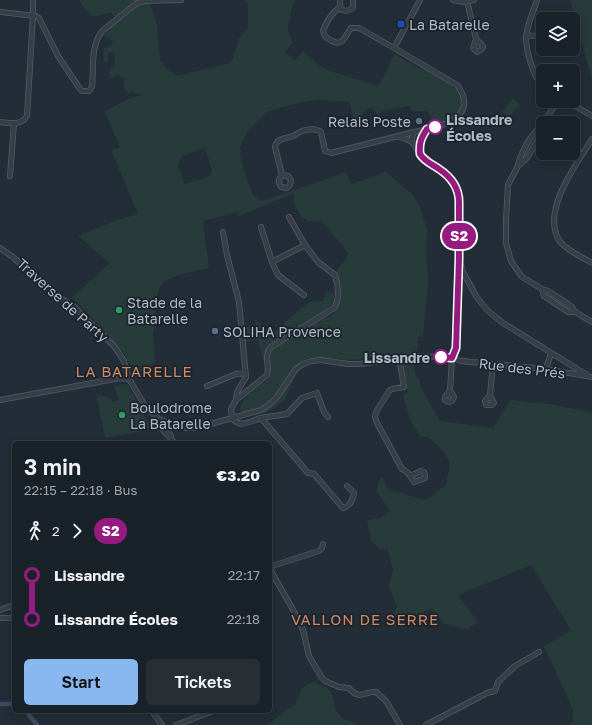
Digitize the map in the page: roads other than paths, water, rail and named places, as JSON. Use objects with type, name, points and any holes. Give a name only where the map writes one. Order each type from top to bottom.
[{"type":"street","points":[[0,122],[21,122],[27,116],[33,0]]},
{"type":"street","points":[[0,12],[39,18],[58,56],[80,89],[86,92],[92,87],[96,45],[102,31],[137,3],[144,1],[181,0]]},
{"type":"street","points":[[340,0],[340,7],[344,11],[353,7],[353,0]]},
{"type":"street","points":[[394,48],[420,0]]},
{"type":"street","points":[[453,0],[474,0]]},
{"type":"street","points":[[536,76],[525,44],[528,22],[537,0]]},
{"type":"street","points":[[467,1],[476,39]]},
{"type":"street","points":[[282,175],[275,147],[276,143],[278,140],[295,136],[301,131],[315,129],[319,130],[321,132],[325,151],[331,153],[444,125],[455,119],[460,114],[464,105],[463,93],[457,86],[359,28],[351,28],[344,41],[340,43],[336,43],[325,37],[323,31],[324,28],[333,12],[340,7]]},
{"type":"street","points":[[526,36],[536,37]]},
{"type":"street","points":[[578,108],[592,116]]},
{"type":"street","points":[[10,176],[14,123]]},
{"type":"street","points":[[420,154],[420,142],[427,129]]},
{"type":"street","points":[[416,132],[422,134],[422,136]]},
{"type":"street","points":[[416,132],[412,138],[413,143],[420,154],[426,161],[439,168],[449,176],[456,186],[459,194],[459,258],[456,348],[452,358],[450,391]]},
{"type":"street","points":[[398,137],[404,138],[413,143],[420,142]]},
{"type":"street","points":[[592,139],[564,187],[554,213],[554,226],[559,241],[592,263]]},
{"type":"street","points":[[536,143],[527,158],[518,166],[508,185],[506,243],[511,261],[522,277],[542,289],[548,290],[571,306],[575,312],[592,322]]},
{"type":"street","points":[[236,400],[267,375],[269,370],[267,356],[271,347],[334,308],[336,305],[337,291],[335,275],[318,262],[305,245],[289,217]]},
{"type":"street","points":[[261,227],[272,262],[278,275],[304,295]]},
{"type":"street","points":[[224,232],[227,255],[239,302],[246,373],[246,380],[237,392],[236,400],[231,409],[232,418],[242,425],[261,418],[287,414],[302,398],[317,393],[324,412],[328,417]]},
{"type":"street","points":[[272,262],[305,245]]},
{"type":"street","name":"Traverse de Party","points":[[0,248],[13,257],[48,289],[73,306],[114,346],[124,361],[129,379],[147,409],[159,419]]},
{"type":"street","points":[[459,258],[463,272],[476,296],[488,311],[503,323],[591,377]]},
{"type":"street","points":[[546,369],[551,353]]},
{"type":"street","name":"Rue des Prés","points":[[159,419],[176,426],[194,428],[261,410],[277,397],[296,369],[303,364],[321,360],[348,364],[361,364],[418,356],[452,358],[461,361],[546,369],[591,377]]},
{"type":"street","points":[[399,358],[404,387],[389,391],[376,412],[375,417],[402,469],[408,472],[410,476]]},
{"type":"street","points":[[490,395],[493,364]]},
{"type":"street","points":[[207,386],[236,374],[246,373]]},
{"type":"street","points":[[0,400],[120,378],[129,379]]},
{"type":"street","points":[[261,418],[308,473],[314,474],[343,508],[352,502],[354,497],[354,494],[347,486]]},
{"type":"street","points":[[159,419],[162,429],[172,441]]},
{"type":"street","points":[[168,423],[167,429],[173,441]]},
{"type":"street","points":[[272,564],[319,551],[323,544]]},
{"type":"street","points":[[272,572],[289,601],[303,630],[309,656],[322,678],[325,681],[339,687],[349,688],[352,692],[358,695],[376,692],[386,702],[400,725]]},
{"type":"street","points":[[0,610],[12,606]]},
{"type":"street","points":[[0,618],[12,618]]},
{"type":"street","points":[[426,725],[487,693],[495,691],[498,682],[515,666],[539,652]]},
{"type":"street","points":[[153,713],[162,725]]},
{"type":"street","points":[[176,725],[208,713]]},
{"type":"waterway","points":[[0,704],[12,704]]},
{"type":"waterway","points":[[28,713],[37,725]]},
{"type":"place","name":"La Batarelle","points":[[401,24]]},
{"type":"place","name":"Relais Poste","points":[[419,121]]},
{"type":"place","name":"Lissandre Écoles","points":[[435,127]]},
{"type":"place","name":"Stade de la Batarelle","points":[[119,310]]},
{"type":"place","name":"SOLIHA Provence","points":[[215,331]]},
{"type":"place","name":"Lissandre","points":[[441,357]]},
{"type":"place","name":"Boulodrome La Batarelle","points":[[122,415]]},
{"type":"district","name":"LA BATARELLE","points":[[134,371]]},
{"type":"district","name":"VALLON DE SERRE","points":[[365,619]]}]
